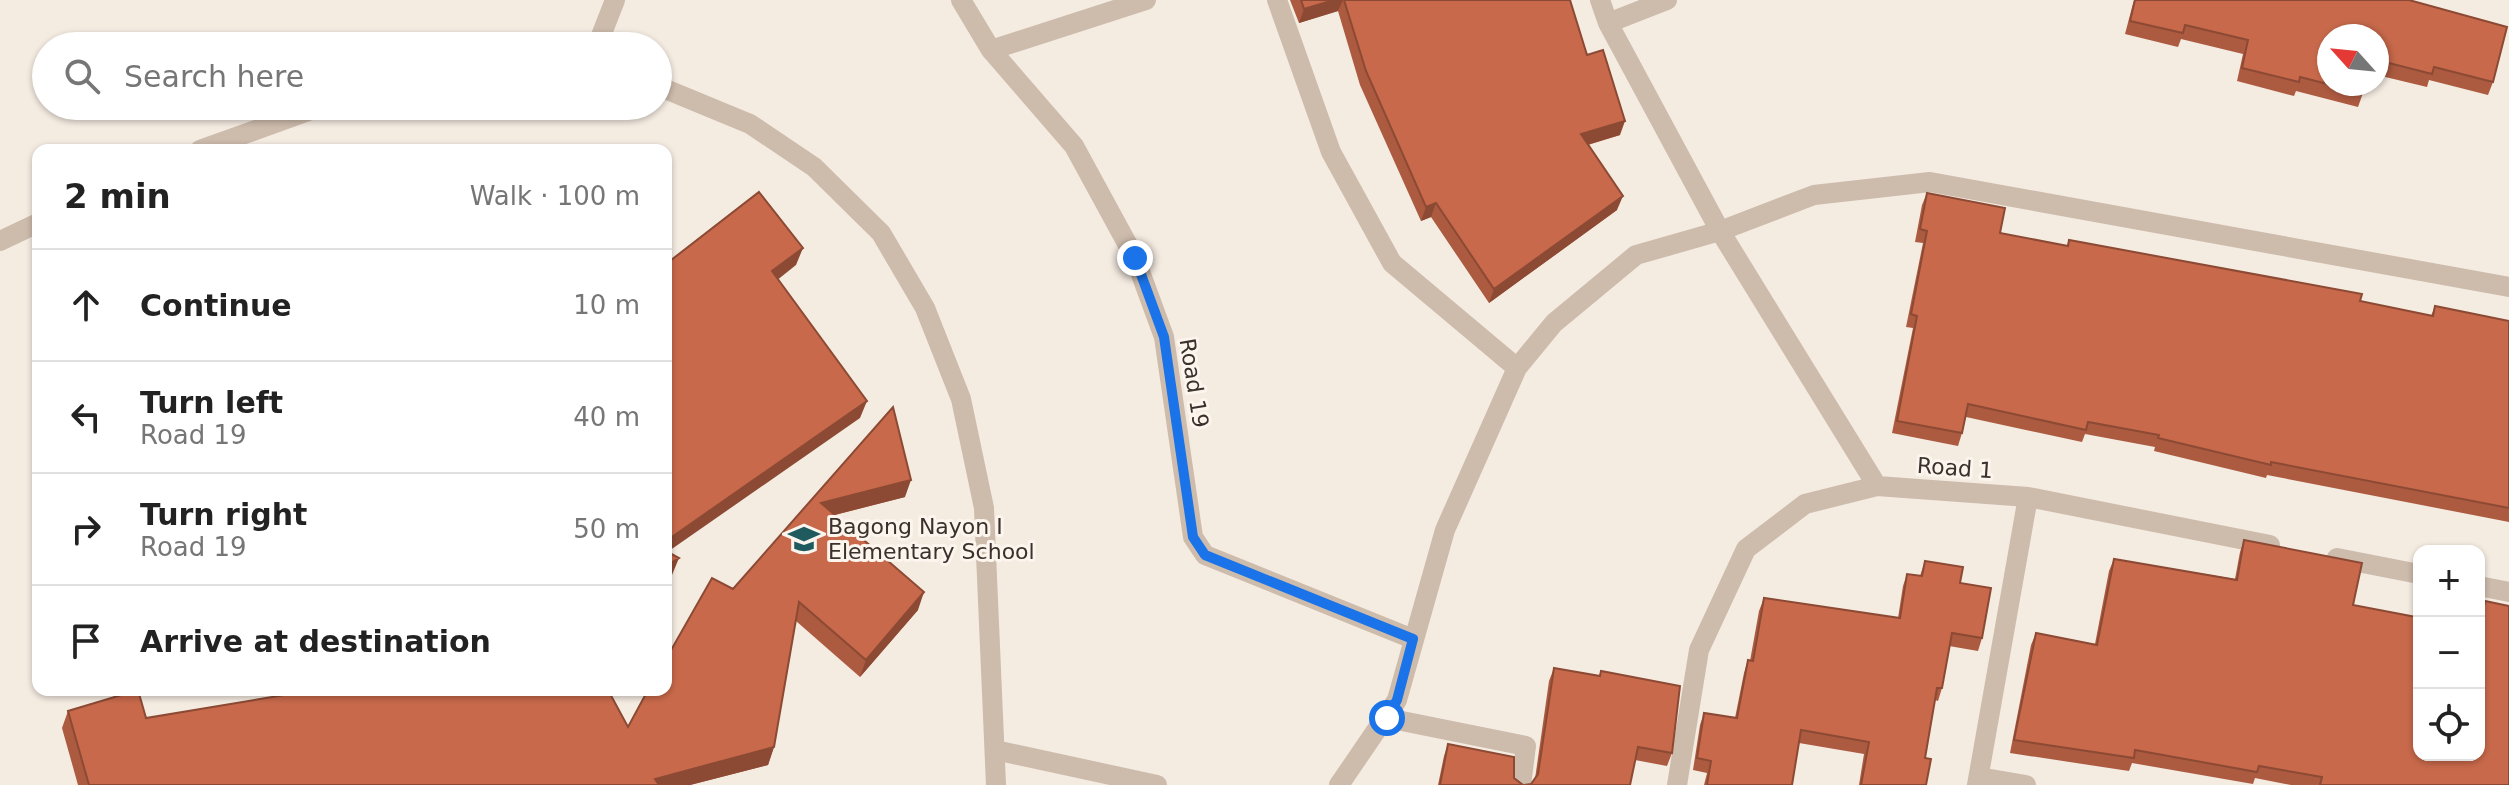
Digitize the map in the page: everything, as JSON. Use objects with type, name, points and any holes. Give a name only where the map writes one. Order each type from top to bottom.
[{"type":"street","points":[[602,32],[615,0]]},
{"type":"street","name":"Road 19","points":[[961,0],[991,50],[1074,146],[1135,258],[1164,337],[1193,537],[1205,555],[1413,639]]},
{"type":"street","points":[[991,50],[1146,0]]},
{"type":"street","points":[[1277,0],[1331,152],[1392,263],[1517,368]]},
{"type":"street","points":[[1600,0],[1608,23],[1720,231],[1877,486]]},
{"type":"street","points":[[1608,23],[1667,0]]},
{"type":"street","points":[[672,92],[750,124],[814,167],[881,233],[925,308],[961,399],[984,508],[996,785]]},
{"type":"street","points":[[217,144],[283,120]]},
{"type":"street","points":[[1339,785],[1397,700],[1445,530],[1517,368],[1554,323],[1636,255],[1720,231],[1814,195],[1930,182],[2509,287]]},
{"type":"street","points":[[0,241],[32,226]]},
{"type":"street","name":"Road 1","points":[[1677,785],[1699,650],[1746,549],[1805,504],[1877,486],[2028,497],[2413,573]]},
{"type":"street","points":[[2026,785],[1978,781],[2028,497]]},
{"type":"street","points":[[2485,587],[2509,592]]},
{"type":"street","points":[[1387,718],[1526,746],[1521,785]]},
{"type":"street","points":[[995,750],[1157,785]]},
{"type":"building","points":[[1301,0],[1334,0],[1304,9]]},
{"type":"building","points":[[1344,0],[1570,0],[1587,55],[1603,50],[1625,121],[1581,134],[1623,196],[1494,289],[1436,203],[1426,207],[1366,71]]},
{"type":"building","points":[[2135,0],[2409,0],[2507,27],[2493,82],[2434,67],[2432,74],[2389,63],[2389,24],[2317,24],[2317,81],[2300,77],[2299,82],[2242,68],[2248,40],[2185,25],[2183,33],[2130,21]]},
{"type":"building","points":[[759,192],[803,248],[772,271],[867,401],[672,537],[672,259]]},
{"type":"building","points":[[1927,193],[2005,208],[2000,233],[2068,246],[2069,240],[2362,294],[2360,301],[2433,316],[2435,306],[2509,321],[2509,508],[2271,462],[2271,465],[2158,438],[2159,435],[2088,422],[2086,430],[1968,404],[1962,433],[1897,421],[1917,316],[1911,314],[1927,231],[1920,229]]},
{"type":"building","points":[[893,407],[911,480],[821,503],[924,592],[866,660],[799,602],[774,747],[655,779],[659,785],[89,785],[68,711],[118,696],[140,696],[146,718],[278,696],[611,696],[628,727],[645,696],[672,696],[672,648],[712,578],[733,589]]},
{"type":"building","points":[[2244,540],[2362,563],[2353,605],[2413,616],[2413,761],[2485,761],[2485,601],[2509,606],[2509,785],[2320,785],[2322,777],[2259,766],[2257,772],[2135,750],[2134,758],[2014,740],[2036,633],[2097,645],[2114,559],[2237,580]]},
{"type":"building","points":[[1925,561],[1963,567],[1960,583],[1991,588],[1982,638],[1952,633],[1942,688],[1937,688],[1925,758],[1931,759],[1926,785],[1861,785],[1869,742],[1801,730],[1792,785],[1707,785],[1711,761],[1697,758],[1704,713],[1737,718],[1748,660],[1753,661],[1764,598],[1900,618],[1907,574],[1922,576]]},
{"type":"building","points":[[1554,668],[1600,676],[1601,671],[1680,686],[1672,753],[1638,747],[1630,785],[1524,785],[1531,784],[1538,774]]},
{"type":"building","points":[[1448,744],[1514,757],[1514,778],[1523,785],[1440,785]]},
{"type":"place","name":"Bagong Nayon I Elementary School","points":[[804,539]]},
{"type":"route","points":[[1135,258],[1164,337],[1193,537],[1205,555],[1413,639],[1397,700],[1387,718]]}]
